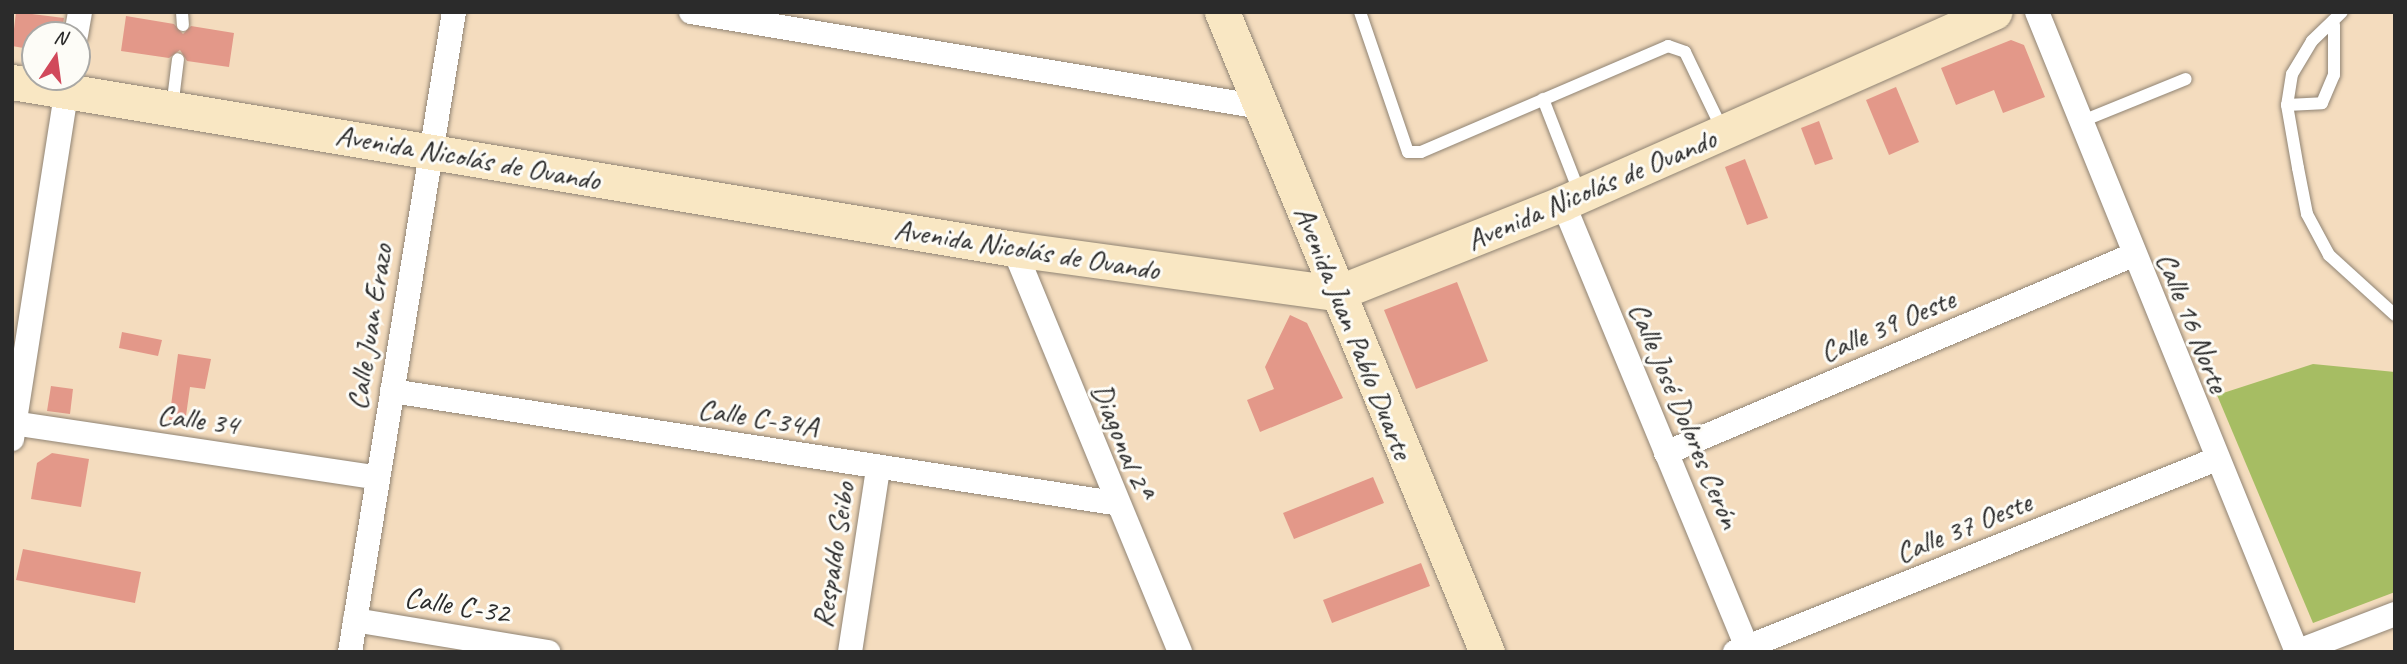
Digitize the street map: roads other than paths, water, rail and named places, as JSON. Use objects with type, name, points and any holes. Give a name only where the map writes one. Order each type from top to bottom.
[{"type":"main road","name":"Avenida Juan Pablo Duarte","points":[[1222,12],[1487,652]]},
{"type":"main road","name":"Avenida Nicolás de Ovando","points":[[91,89],[172,108],[1014,249],[1337,293],[1572,199],[1995,12]]},
{"type":"street","name":"Calle Juan Erazo","points":[[350,652],[374,477],[392,391],[428,150],[454,12]]},
{"type":"street","points":[[691,12],[1261,107]]},
{"type":"street","name":"Calle 16 Norte","points":[[2037,12],[2214,460],[2296,652]]},
{"type":"street","points":[[13,429],[67,91]]},
{"type":"street","name":"Calle José Dolores Cerón","points":[[1572,199],[1666,453],[1744,650]]},
{"type":"street","name":"Diagonal 2ª","points":[[1014,249],[1114,503],[1180,652]]},
{"type":"street","name":"Calle 39 Oeste","points":[[1666,453],[2133,255]]},
{"type":"street","name":"Calle C-34A","points":[[392,391],[1114,503]]},
{"type":"street","name":"Calle 34","points":[[13,429],[374,477]]},
{"type":"street","name":"Calle 37 Oeste","points":[[1744,650],[2214,460]]},
{"type":"street","name":"Respaldo Seibo","points":[[849,652],[878,468]]},
{"type":"street","points":[[2296,652],[2395,614]]},
{"type":"street","name":"Calle C-32","points":[[355,620],[548,652]]},
{"type":"lane","points":[[1360,12],[1408,152],[1421,152],[1543,99],[1680,46],[1723,133]]},
{"type":"lane","points":[[2342,12],[2334,25],[2300,56],[2287,105],[2307,214],[2317,236],[2344,275],[2395,315]]},
{"type":"lane","points":[[2287,105],[2322,103],[2334,75],[2334,25]]},
{"type":"lane","points":[[172,108],[178,59]]},
{"type":"lane","points":[[2080,121],[2186,79]]},
{"type":"lane","points":[[1543,99],[1572,199]]}]
